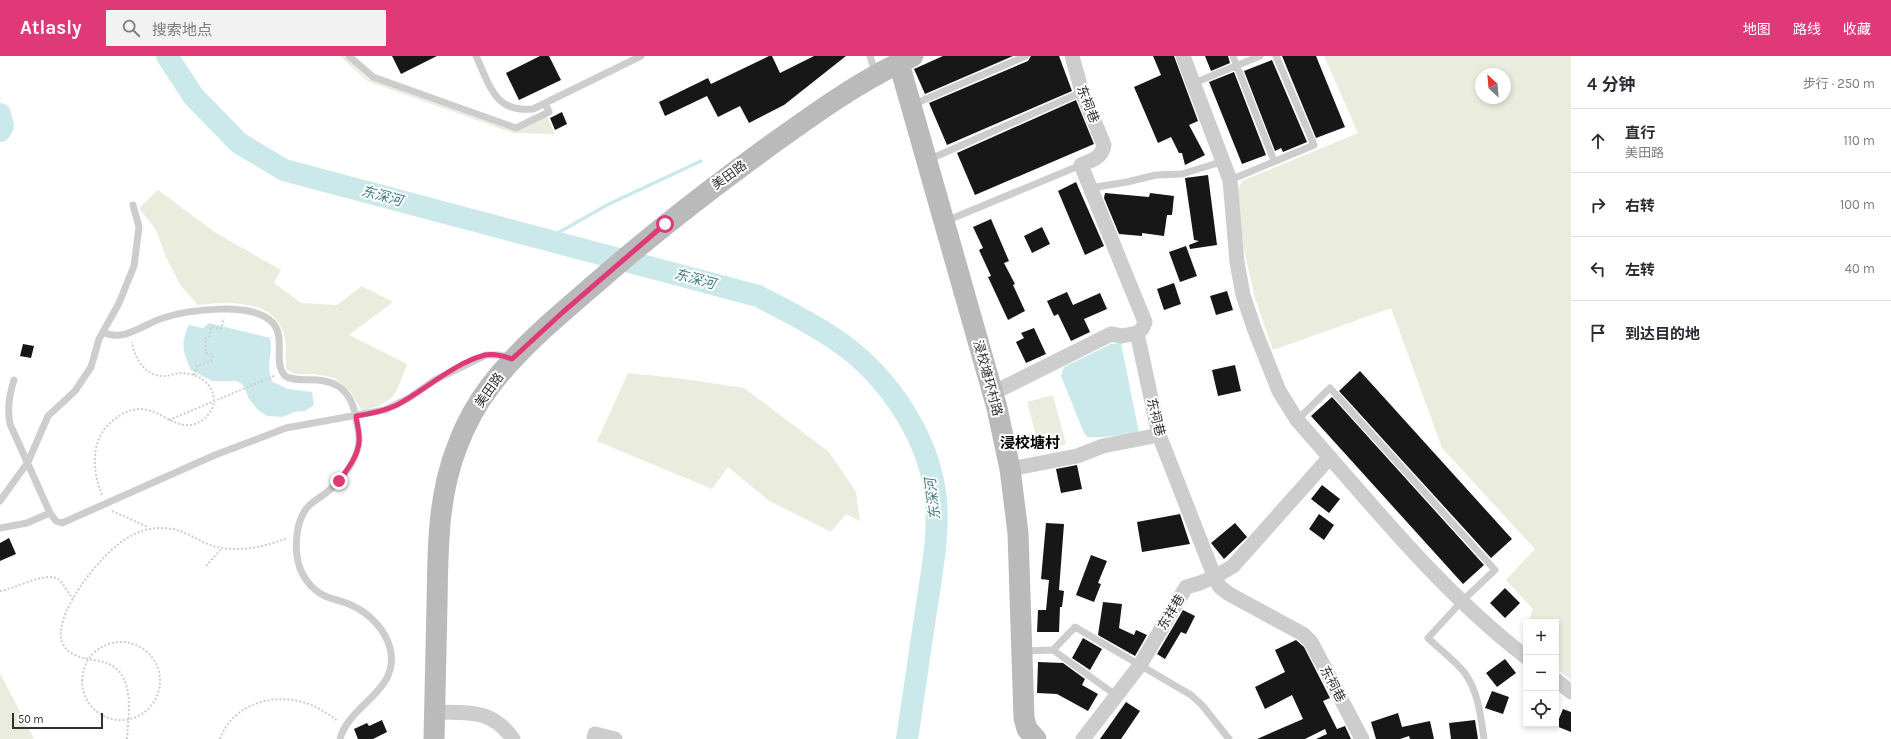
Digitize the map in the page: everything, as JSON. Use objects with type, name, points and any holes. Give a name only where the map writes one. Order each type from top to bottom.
[{"type":"street","name":"东祠巷","points":[[1072,56],[1082,92],[1104,145],[1103,152],[1099,157],[1081,164]]},
{"type":"street","points":[[1183,56],[1230,180],[1233,229],[1243,295],[1254,328],[1279,391],[1297,420],[1420,558],[1462,601],[1524,655]]},
{"type":"street","name":"浸校塘环村路","points":[[906,60],[911,105],[993,393],[1010,469],[1018,533],[1024,718],[1027,729],[1034,739]]},
{"type":"street","name":"美田路","points":[[434,739],[440,515],[447,481],[457,448],[471,415],[489,387],[512,359],[563,312],[665,224],[799,125],[873,65],[906,60]]},
{"type":"street","points":[[993,393],[1111,334],[1122,336],[1137,333],[1142,329],[1145,322],[1081,164]]},
{"type":"street","name":"东祠巷","points":[[1137,333],[1159,435],[1215,578],[1220,587],[1229,594],[1303,634],[1311,642],[1362,739]]},
{"type":"street","points":[[1010,469],[1077,456],[1103,446],[1159,435]]},
{"type":"street","name":"东祥巷","points":[[1083,739],[1140,665],[1186,587],[1202,584],[1215,578],[1233,566],[1330,456]]},
{"type":"street","points":[[1559,682],[1571,692]]},
{"type":"street","points":[[435,712],[477,713],[486,715],[495,720],[513,739]]},
{"type":"street","points":[[594,739],[595,734],[614,739]]},
{"type":"lane","points":[[349,56],[373,77],[516,128],[549,112],[544,103]]},
{"type":"lane","points":[[476,56],[496,98],[503,104],[522,110],[533,109],[642,56]]},
{"type":"lane","points":[[911,105],[1026,56]]},
{"type":"lane","points":[[1233,56],[1274,161]]},
{"type":"lane","points":[[1194,83],[1260,56]]},
{"type":"lane","points":[[1230,180],[1314,145],[1276,56]]},
{"type":"lane","points":[[926,160],[1082,92]]},
{"type":"lane","points":[[1090,188],[1127,182],[1156,175],[1182,174],[1224,161]]},
{"type":"lane","points":[[944,222],[1081,164]]},
{"type":"lane","points":[[0,501],[28,462],[48,416],[75,391],[88,374],[99,338],[119,304],[135,261],[139,227],[133,205]]},
{"type":"lane","points":[[103,332],[113,336],[130,332],[170,316],[210,309],[226,308],[250,311],[272,321],[279,337],[280,363],[283,375],[292,379],[318,379],[338,386],[350,399],[356,416],[359,441],[350,465],[332,488],[307,508],[301,519],[297,534],[298,562],[308,582],[324,596],[352,605],[371,618],[383,633],[391,651],[390,668],[384,684],[372,698],[355,713],[345,726],[340,739]]},
{"type":"lane","points":[[14,380],[10,391],[8,413],[10,424],[50,513],[56,521],[62,523],[215,455],[286,428],[385,410],[396,405],[435,380],[486,355],[500,354],[512,359]]},
{"type":"lane","points":[[1297,420],[1330,388],[1495,570],[1462,601],[1428,638],[1464,672],[1470,682],[1481,718],[1484,739]]},
{"type":"lane","points":[[0,528],[27,522],[50,513]]},
{"type":"lane","points":[[1053,650],[1075,627],[1191,695],[1202,705],[1229,739]]},
{"type":"lane","points":[[1022,651],[1053,650],[1117,696]]},
{"type":"path","points":[[194,375],[197,366],[211,361],[213,355],[206,353],[205,339],[210,336],[211,327],[221,329],[226,308]]},
{"type":"path","points":[[130,332],[135,355],[146,370],[161,376],[182,373],[194,375],[208,385],[213,393],[214,401],[210,412],[196,424],[183,426],[153,411],[138,409],[121,415],[104,429],[95,449],[94,465],[97,480],[106,504],[113,512],[149,528],[178,530],[209,544],[222,548],[261,547],[297,534]]},
{"type":"path","points":[[169,420],[272,377]]},
{"type":"path","points":[[127,739],[128,694],[121,674],[109,663],[75,656],[69,652],[62,641],[61,627],[73,599],[87,577],[106,556],[130,536],[149,528]]},
{"type":"path","points":[[206,566],[222,548]]},
{"type":"path","points":[[0,590],[43,578],[54,577],[62,583],[73,599]]},
{"type":"path","points":[[120,641],[132,642],[144,648],[153,656],[159,668],[161,681],[159,694],[152,706],[141,715],[128,720],[114,720],[101,715],[91,706],[84,695],[81,682],[83,670],[88,658],[102,646],[120,641]]},
{"type":"path","points":[[220,739],[229,722],[240,712],[256,704],[272,700],[289,699],[305,702],[320,709],[345,726]]},
{"type":"shaded area","points":[[340,56],[344,56],[368,79],[516,132],[547,117],[555,134],[513,133],[367,81]]},
{"type":"shaded area","points":[[1324,56],[1571,56],[1571,680],[1559,670],[1559,619],[1529,619],[1533,609],[1506,580],[1535,549],[1442,448],[1391,308],[1273,350],[1255,298],[1243,245],[1237,191],[1242,181],[1358,133]]},
{"type":"shaded area","points":[[158,190],[216,233],[281,270],[274,283],[301,303],[337,305],[362,286],[393,302],[349,335],[407,364],[400,384],[393,396],[382,404],[362,411],[350,391],[335,378],[314,374],[294,374],[286,369],[284,334],[279,323],[270,314],[260,308],[235,303],[198,305],[181,286],[166,257],[156,230],[139,208]]},
{"type":"shaded area","points":[[628,373],[677,378],[744,388],[829,452],[856,492],[860,521],[846,514],[831,532],[769,501],[728,467],[712,489],[597,441]]},
{"type":"shaded area","points":[[1053,395],[1066,444],[1040,451],[1027,402]]},
{"type":"shaded area","points":[[0,673],[34,739],[0,739]]},
{"type":"water","points":[[209,323],[270,338],[271,350],[269,370],[273,382],[288,389],[312,392],[314,405],[305,411],[294,412],[283,417],[267,416],[258,410],[249,399],[243,385],[237,381],[212,381],[191,370],[184,353],[184,337],[186,331],[189,325],[203,328]]},
{"type":"water","points":[[1121,343],[1139,433],[1104,437],[1087,437],[1061,376],[1064,367],[1111,344]]},
{"type":"building","points":[[392,56],[437,56],[401,74]]},
{"type":"building","points":[[540,56],[549,56],[561,80],[519,100],[506,73]]},
{"type":"building","points":[[769,56],[772,56],[780,73],[814,56],[846,56],[784,105],[749,123],[740,106],[718,117],[707,96],[665,116],[659,102],[708,78],[711,84]]},
{"type":"building","points":[[943,56],[1013,56],[925,94],[914,69]]},
{"type":"building","points":[[1031,56],[1059,56],[1072,91],[947,145],[929,103],[1028,61]]},
{"type":"building","points":[[1153,56],[1174,56],[1198,121],[1189,125],[1205,155],[1185,165],[1182,153],[1179,153],[1171,137],[1158,143],[1134,87],[1161,75]]},
{"type":"building","points":[[1205,56],[1228,56],[1230,63],[1211,71]]},
{"type":"building","points":[[1282,56],[1316,56],[1345,127],[1316,138]]},
{"type":"building","points":[[1272,60],[1307,142],[1283,152],[1281,148],[1275,151],[1244,71]]},
{"type":"building","points":[[1234,72],[1266,155],[1242,164],[1209,82]]},
{"type":"building","points":[[1076,100],[1094,144],[975,195],[957,153]]},
{"type":"building","points":[[562,112],[567,124],[555,130],[550,118]]},
{"type":"building","points":[[1208,175],[1217,245],[1190,249],[1189,245],[1199,241],[1194,240],[1185,178]]},
{"type":"building","points":[[1076,182],[1104,246],[1085,255],[1058,191]]},
{"type":"building","points":[[1105,193],[1149,197],[1150,193],[1174,196],[1172,215],[1167,215],[1164,236],[1142,233],[1142,236],[1119,234],[1104,198]]},
{"type":"building","points":[[991,219],[1009,261],[1004,263],[1015,284],[1013,285],[1025,311],[1008,320],[988,277],[991,276],[979,250],[983,248],[973,227]]},
{"type":"building","points":[[1042,227],[1050,244],[1032,253],[1024,236]]},
{"type":"building","points":[[1186,246],[1197,276],[1180,282],[1169,252]]},
{"type":"building","points":[[1174,283],[1181,304],[1164,310],[1157,289]]},
{"type":"building","points":[[1227,291],[1233,310],[1216,315],[1210,296]]},
{"type":"building","points":[[1067,292],[1073,305],[1100,293],[1107,309],[1084,319],[1090,332],[1071,341],[1058,314],[1054,316],[1047,301]]},
{"type":"building","points":[[1034,328],[1046,354],[1026,363],[1016,342],[1024,338],[1021,333]]},
{"type":"building","points":[[23,344],[34,346],[31,358],[20,356]]},
{"type":"building","points":[[1235,365],[1241,391],[1218,396],[1212,370]]},
{"type":"building","points":[[1360,371],[1512,539],[1491,558],[1339,391]]},
{"type":"building","points":[[1332,397],[1484,565],[1463,584],[1311,416]]},
{"type":"building","points":[[1077,465],[1082,489],[1061,493],[1056,469]]},
{"type":"building","points":[[1322,485],[1340,499],[1329,513],[1311,499]]},
{"type":"building","points":[[1180,514],[1190,544],[1142,552],[1137,522]]},
{"type":"building","points":[[1319,514],[1334,525],[1324,540],[1309,529]]},
{"type":"building","points":[[1046,523],[1064,524],[1059,590],[1064,591],[1062,607],[1060,607],[1059,632],[1037,632],[1038,610],[1046,610],[1049,580],[1041,579]]},
{"type":"building","points":[[1235,523],[1247,537],[1224,559],[1211,543]]},
{"type":"building","points":[[9,538],[16,554],[0,561],[0,543]]},
{"type":"building","points":[[1091,555],[1107,561],[1098,583],[1101,584],[1094,602],[1076,595]]},
{"type":"building","points":[[1505,588],[1520,603],[1505,618],[1490,603]]},
{"type":"building","points":[[1103,602],[1122,604],[1119,628],[1134,635],[1136,630],[1147,635],[1135,656],[1098,635]]},
{"type":"building","points":[[1183,610],[1195,616],[1186,634],[1181,632],[1165,659],[1157,654]]},
{"type":"building","points":[[1083,638],[1102,649],[1090,670],[1072,658]]},
{"type":"building","points":[[1296,640],[1304,647],[1330,698],[1323,701],[1337,729],[1345,726],[1351,739],[1316,739],[1327,734],[1325,729],[1305,739],[1257,739],[1303,719],[1292,695],[1265,709],[1255,687],[1285,672],[1275,650]]},
{"type":"building","points":[[1505,659],[1516,673],[1497,687],[1486,673]]},
{"type":"building","points":[[1038,662],[1063,663],[1085,679],[1082,685],[1098,694],[1088,711],[1057,694],[1037,693]]},
{"type":"building","points":[[1492,691],[1509,697],[1503,714],[1485,708]]},
{"type":"building","points":[[1126,702],[1140,711],[1121,739],[1100,739]]},
{"type":"building","points":[[1563,709],[1571,712],[1571,732],[1558,727],[1559,719]]},
{"type":"building","points":[[1398,713],[1402,727],[1430,721],[1434,739],[1410,739],[1409,736],[1400,739],[1376,739],[1371,722]]},
{"type":"building","points":[[382,720],[387,732],[373,739],[358,739],[354,729],[367,723],[369,726]]},
{"type":"building","points":[[1475,720],[1478,739],[1451,739],[1449,723]]},
{"type":"waterway","name":"东深河","points":[[167,56],[194,97],[239,143],[284,170],[758,296],[801,318],[842,344],[860,358],[876,375],[905,412],[926,455],[936,500],[937,526],[931,579],[907,739]]},
{"type":"waterway","points":[[0,114],[3,126],[0,131]]},
{"type":"waterway","points":[[547,239],[609,204],[701,161]]},
{"type":"district","name":"浸校塘村","points":[[1030,443]]},
{"type":"route","points":[[339,481],[350,465],[357,451],[359,436],[356,416],[372,414],[396,405],[435,380],[486,355],[500,354],[512,359],[563,312],[665,224]]}]
